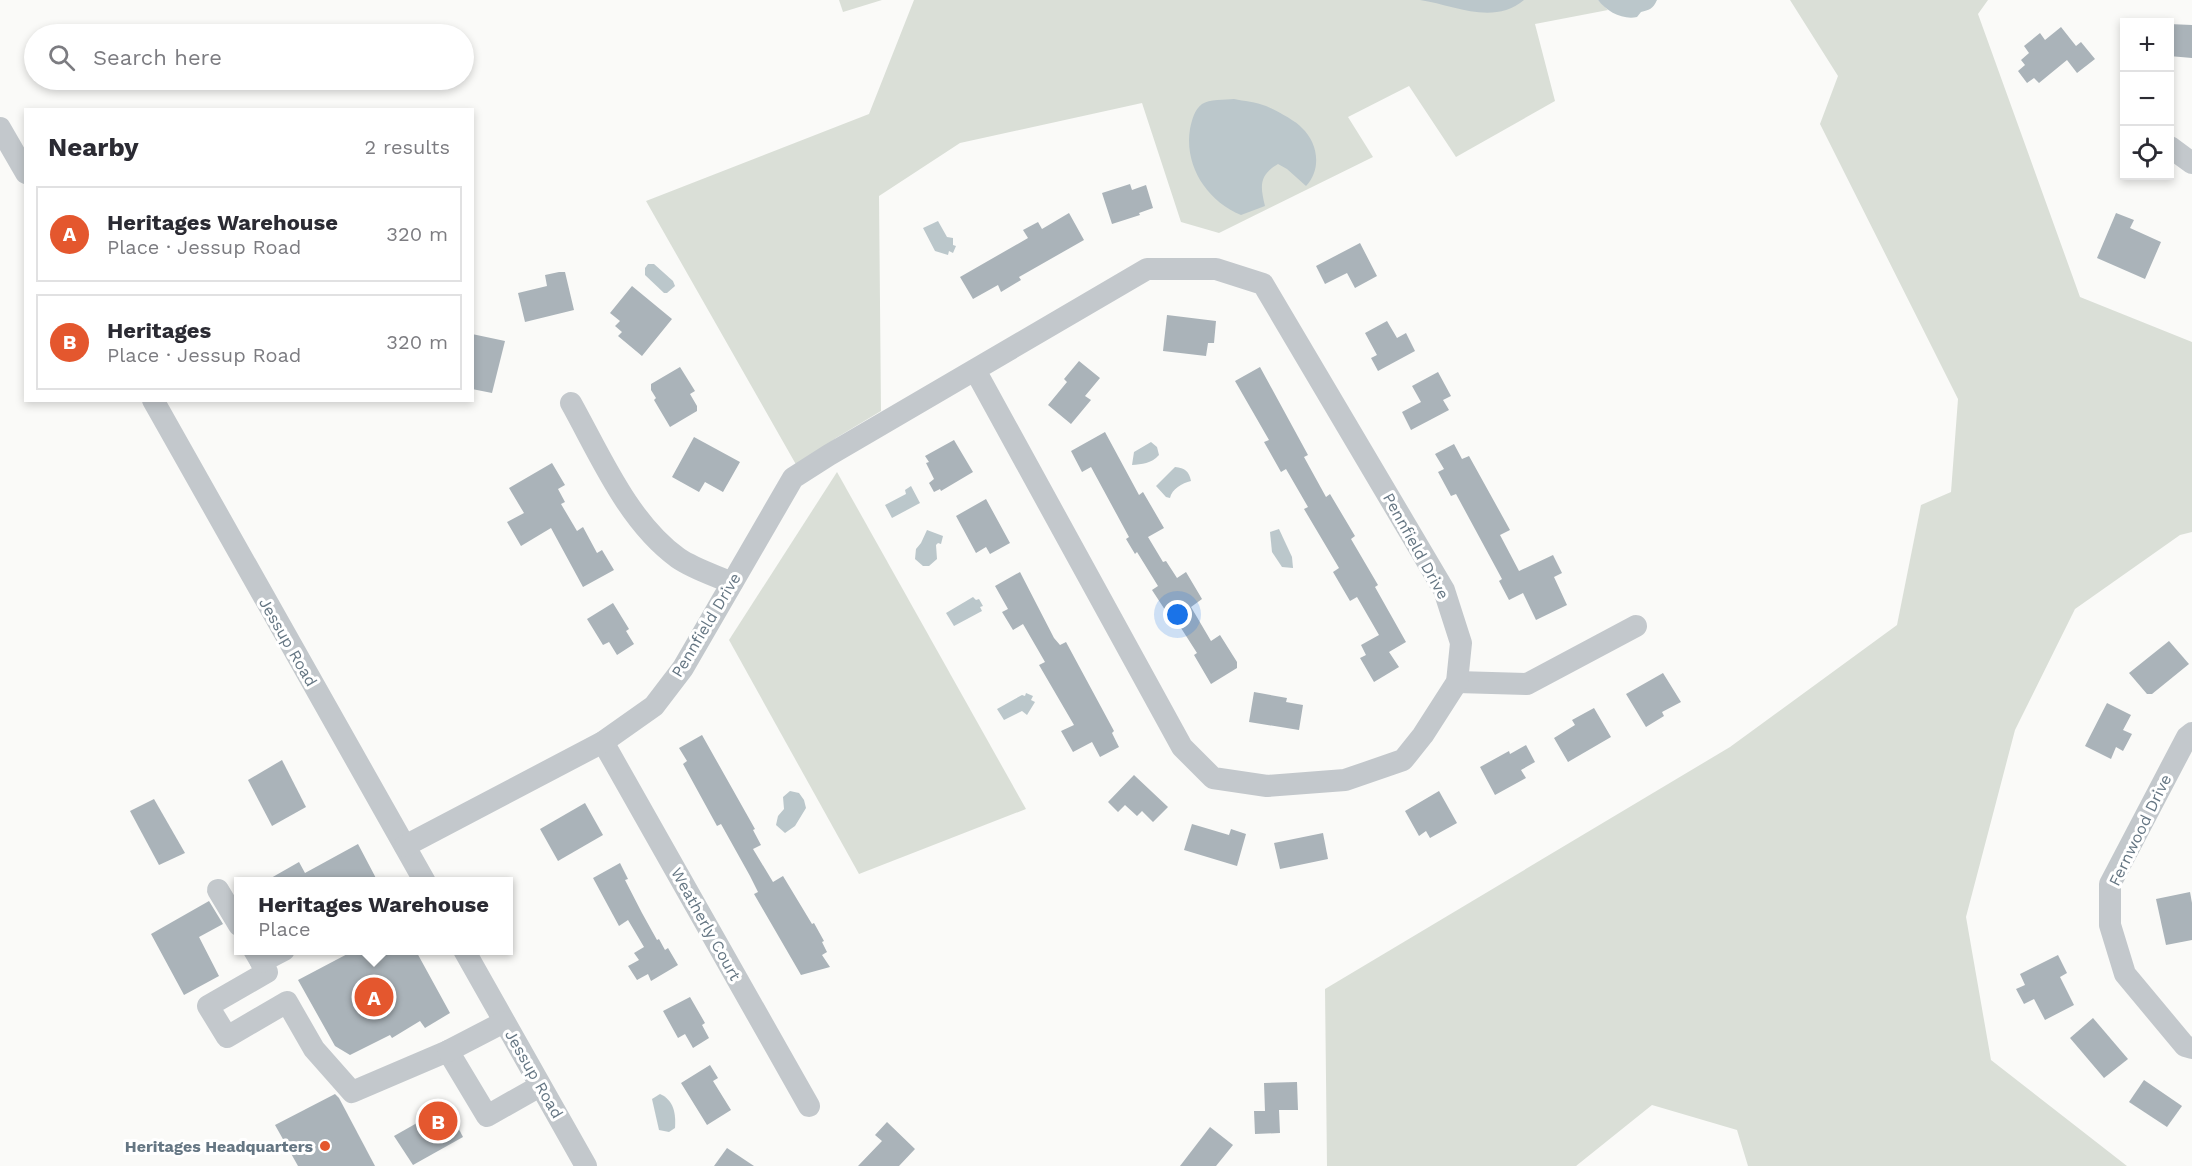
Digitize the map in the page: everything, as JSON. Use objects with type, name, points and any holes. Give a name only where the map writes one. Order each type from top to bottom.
[{"type":"street","points":[[0,128],[24,170]]},
{"type":"street","points":[[2174,150],[2192,163]]},
{"type":"street","name":"Pennfield Drive","points":[[405,846],[603,742],[654,706],[683,668],[793,478],[829,455],[1147,269],[1216,269],[1263,284],[1444,590],[1461,643],[1457,682],[1423,735],[1403,760],[1345,780],[1267,786],[1213,778],[1182,747],[975,370]]},
{"type":"street","name":"Jessup Road","points":[[154,402],[422,877]]},
{"type":"street","points":[[571,403],[636,517],[676,556],[689,565],[732,583]]},
{"type":"street","points":[[1457,682],[1527,684],[1636,626]]},
{"type":"street","name":"Fernwood Drive","points":[[2192,733],[2187,737],[2110,884],[2110,925],[2125,974],[2185,1046],[2192,1048]]},
{"type":"street","name":"Weatherly Court","points":[[603,742],[809,1106]]},
{"type":"street","points":[[218,890],[234,917]]},
{"type":"street","points":[[275,955],[261,961],[208,1006],[227,1037],[287,1002]]},
{"type":"street","name":"Jessup Road","points":[[466,955],[586,1166]]},
{"type":"street","points":[[261,961],[314,1049],[352,1092],[448,1051],[504,1022]]},
{"type":"street","points":[[448,1051],[487,1116],[540,1086]]},
{"type":"shaded area","points":[[839,0],[882,0],[843,12]]},
{"type":"shaded area","points":[[914,0],[1598,0],[1608,10],[1535,24],[1555,101],[1456,157],[1409,86],[1348,117],[1373,157],[1219,233],[1181,222],[1142,103],[960,143],[879,196],[881,411],[836,438],[798,468],[646,201],[869,114]]},
{"type":"shaded area","points":[[1420,0],[1524,0],[1512,8],[1486,13]]},
{"type":"shaded area","points":[[1598,0],[1657,0],[1651,9],[1632,18],[1616,14]]},
{"type":"shaded area","points":[[1790,0],[1988,0],[1978,14],[2080,297],[2192,342],[2192,532],[2180,535],[2075,609],[2015,730],[1966,917],[1991,1060],[2127,1166],[1748,1166],[1737,1130],[1652,1105],[1576,1166],[1327,1166],[1325,989],[1730,747],[1897,625],[1921,505],[1951,492],[1958,399],[1820,124],[1838,76]]},
{"type":"shaded area","points":[[1234,99],[1266,106],[1295,122],[1312,141],[1316,156],[1314,172],[1306,186],[1278,164],[1272,168],[1262,182],[1265,206],[1241,215],[1218,201],[1200,181],[1189,143],[1190,129],[1199,106],[1209,101]]},
{"type":"shaded area","points":[[938,221],[947,237],[953,238],[953,245],[956,246],[953,253],[949,251],[948,255],[935,251],[923,228]]},
{"type":"shaded area","points":[[648,264],[654,264],[673,281],[675,286],[664,293],[645,275],[645,268]]},
{"type":"shaded area","points":[[1151,442],[1157,447],[1159,455],[1150,462],[1132,465],[1134,452]]},
{"type":"shaded area","points":[[1175,467],[1186,471],[1191,481],[1178,487],[1170,498],[1166,497],[1156,486]]},
{"type":"shaded area","points":[[837,472],[1026,809],[859,874],[729,640]]},
{"type":"shaded area","points":[[911,486],[920,503],[892,518],[885,505],[906,494],[905,490]]},
{"type":"shaded area","points":[[1279,529],[1292,557],[1293,568],[1282,567],[1272,552],[1270,532]]},
{"type":"shaded area","points":[[927,530],[943,536],[941,544],[936,545],[937,559],[929,566],[923,566],[915,559],[916,549]]},
{"type":"shaded area","points":[[973,597],[976,600],[979,599],[983,606],[980,607],[982,611],[954,626],[946,613]]},
{"type":"shaded area","points":[[1026,693],[1033,696],[1031,700],[1035,702],[1027,715],[1022,711],[1004,720],[997,709],[1022,695],[1025,696]]},
{"type":"shaded area","points":[[790,791],[799,793],[806,808],[795,826],[785,833],[776,825],[778,816],[784,809],[783,797]]},
{"type":"shaded area","points":[[660,1094],[671,1104],[674,1113],[675,1128],[669,1132],[659,1130],[652,1099]]},
{"type":"building","points":[[2174,24],[2192,25],[2192,58],[2174,56]]},
{"type":"building","points":[[2061,27],[2076,46],[2081,42],[2095,59],[2077,73],[2067,60],[2039,83],[2034,78],[2027,83],[2018,71],[2025,65],[2021,60],[2029,53],[2024,46],[2040,33],[2045,40]]},
{"type":"building","points":[[1130,184],[1132,190],[1146,185],[1153,208],[1112,224],[1102,193]]},
{"type":"building","points":[[1069,213],[1084,240],[1019,277],[1021,280],[1001,292],[998,285],[973,299],[960,277],[1028,238],[1023,230],[1038,222],[1042,229]]},
{"type":"building","points":[[2116,213],[2134,220],[2130,228],[2161,242],[2145,279],[2097,258]]},
{"type":"building","points":[[1360,243],[1377,276],[1355,288],[1347,273],[1325,284],[1316,266]]},
{"type":"building","points":[[565,272],[574,310],[525,322],[518,293],[547,286],[545,275]]},
{"type":"building","points":[[632,286],[672,319],[642,356],[618,336],[622,332],[615,326],[620,321],[610,313]]},
{"type":"building","points":[[1167,315],[1216,321],[1214,343],[1208,343],[1206,356],[1163,351]]},
{"type":"building","points":[[1387,321],[1397,338],[1406,333],[1415,351],[1378,371],[1371,358],[1377,355],[1365,333]]},
{"type":"building","points":[[474,334],[505,341],[492,393],[474,389]]},
{"type":"building","points":[[1079,361],[1100,378],[1085,396],[1091,400],[1071,424],[1048,405],[1067,382],[1064,379]]},
{"type":"building","points":[[680,367],[695,391],[690,394],[697,406],[697,411],[670,427],[654,400],[656,398],[651,390],[651,384]]},
{"type":"building","points":[[1260,367],[1308,455],[1304,457],[1326,497],[1330,494],[1355,536],[1351,539],[1378,585],[1375,587],[1406,642],[1389,652],[1399,667],[1374,682],[1360,658],[1366,655],[1361,645],[1379,635],[1357,597],[1350,601],[1333,572],[1339,568],[1304,509],[1308,507],[1286,469],[1281,472],[1264,442],[1269,440],[1235,381]]},
{"type":"building","points":[[1438,372],[1451,396],[1443,400],[1449,410],[1411,430],[1402,412],[1421,402],[1412,386]]},
{"type":"building","points":[[1105,432],[1139,495],[1143,492],[1164,528],[1148,537],[1163,562],[1166,561],[1177,578],[1186,572],[1202,599],[1191,607],[1211,641],[1220,635],[1237,662],[1237,668],[1211,684],[1194,655],[1197,653],[1174,617],[1171,619],[1152,590],[1158,586],[1126,539],[1129,537],[1091,467],[1082,472],[1071,451]]},
{"type":"building","points":[[694,437],[740,462],[723,492],[705,482],[699,492],[672,477]]},
{"type":"building","points":[[954,440],[973,472],[941,491],[940,489],[934,492],[929,483],[934,479],[925,456]]},
{"type":"building","points":[[1454,444],[1462,459],[1469,456],[1510,530],[1500,535],[1519,571],[1553,555],[1562,573],[1554,577],[1567,605],[1536,620],[1523,593],[1509,600],[1499,581],[1502,579],[1456,494],[1451,496],[1438,472],[1444,469],[1435,454]]},
{"type":"building","points":[[552,463],[565,485],[558,489],[565,502],[561,504],[577,531],[583,527],[597,553],[602,550],[614,570],[583,587],[551,528],[521,546],[507,522],[524,513],[509,488]]},
{"type":"building","points":[[986,499],[1010,543],[990,554],[986,547],[976,553],[956,516]]},
{"type":"building","points":[[1020,572],[1054,638],[1060,645],[1066,642],[1114,731],[1112,733],[1119,747],[1100,757],[1092,742],[1073,752],[1061,731],[1074,725],[1039,665],[1045,662],[1023,624],[1013,630],[1002,612],[1008,609],[995,586]]},
{"type":"building","points":[[613,603],[629,629],[626,631],[634,644],[617,655],[609,642],[603,645],[587,619]]},
{"type":"building","points":[[2169,641],[2189,664],[2152,694],[2147,694],[2129,673]]},
{"type":"building","points":[[1663,673],[1681,702],[1662,712],[1664,716],[1646,727],[1626,694]]},
{"type":"building","points":[[1254,692],[1287,698],[1286,702],[1303,705],[1299,730],[1249,722]]},
{"type":"building","points":[[2107,703],[2131,715],[2123,730],[2132,734],[2123,751],[2116,747],[2111,759],[2085,746]]},
{"type":"building","points":[[1594,708],[1611,737],[1568,762],[1554,738],[1575,725],[1572,720]]},
{"type":"building","points":[[702,735],[755,829],[753,830],[761,845],[753,849],[773,882],[783,876],[812,924],[814,923],[827,952],[822,955],[830,967],[801,975],[754,894],[758,892],[750,876],[721,824],[717,826],[683,764],[687,761],[679,748]]},
{"type":"building","points":[[1526,745],[1535,762],[1521,770],[1526,778],[1495,795],[1480,767],[1509,751],[1510,754]]},
{"type":"building","points":[[282,760],[306,807],[272,826],[248,780]]},
{"type":"building","points":[[1134,775],[1168,807],[1153,822],[1142,811],[1137,816],[1125,805],[1118,812],[1108,802]]},
{"type":"building","points":[[1439,791],[1457,823],[1430,838],[1426,831],[1419,836],[1405,811]]},
{"type":"building","points":[[154,799],[185,853],[159,865],[130,811]]},
{"type":"building","points":[[585,803],[603,835],[558,861],[540,829]]},
{"type":"building","points":[[1192,824],[1229,835],[1231,829],[1246,834],[1237,866],[1184,850]]},
{"type":"building","points":[[1323,833],[1328,859],[1280,869],[1274,843]]},
{"type":"building","points":[[358,844],[375,877],[273,877],[299,862],[305,873]]},
{"type":"building","points":[[620,863],[628,879],[625,880],[657,940],[659,939],[665,950],[668,948],[678,965],[651,981],[648,974],[637,980],[628,966],[639,960],[634,953],[644,947],[628,920],[619,926],[593,878]]},
{"type":"building","points":[[2190,892],[2192,940],[2166,945],[2156,899]]},
{"type":"building","points":[[209,901],[223,924],[199,937],[219,976],[184,995],[151,934]]},
{"type":"building","points":[[345,955],[418,955],[450,1013],[425,1028],[420,1021],[392,1038],[390,1035],[350,1055],[335,1046],[298,980]]},
{"type":"building","points":[[2058,955],[2067,973],[2060,977],[2074,1005],[2045,1020],[2034,999],[2024,1004],[2016,989],[2025,985],[2020,974]]},
{"type":"building","points":[[690,997],[705,1023],[702,1025],[709,1038],[693,1048],[685,1034],[678,1038],[663,1011]]},
{"type":"building","points":[[2093,1018],[2128,1059],[2104,1078],[2070,1038]]},
{"type":"building","points":[[710,1065],[718,1078],[713,1081],[731,1110],[707,1125],[681,1083]]},
{"type":"building","points":[[2144,1080],[2182,1106],[2167,1127],[2129,1102]]},
{"type":"building","points":[[1297,1082],[1298,1110],[1279,1110],[1280,1133],[1255,1134],[1254,1111],[1265,1111],[1264,1083]]},
{"type":"building","name":"Heritages Headquarters","points":[[335,1094],[375,1166],[298,1166],[275,1125]]},
{"type":"building","points":[[447,1106],[463,1137],[413,1165],[394,1136]]},
{"type":"building","points":[[887,1122],[915,1149],[899,1166],[858,1166],[882,1141],[875,1135]]},
{"type":"building","points":[[1210,1127],[1233,1145],[1216,1166],[1180,1166]]},
{"type":"building","points":[[727,1148],[754,1166],[714,1166]]},
{"type":"place","name":"Heritages Warehouse","points":[[374,997]]},
{"type":"place","name":"Heritages","points":[[438,1121]]},
{"type":"place","name":"Heritages Headquarters","points":[[325,1146]]}]
